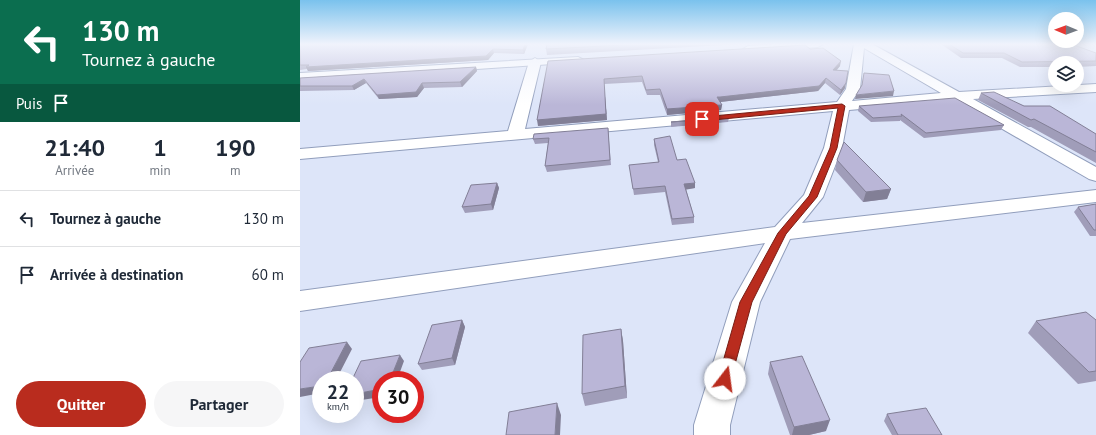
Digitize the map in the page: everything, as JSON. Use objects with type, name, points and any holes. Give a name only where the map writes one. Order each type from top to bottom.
[{"type":"street","points":[[300,77],[499,64]]},
{"type":"street","points":[[515,136],[534,64]]},
{"type":"street","points":[[712,435],[712,425],[746,302],[782,233],[813,197],[833,148],[842,106],[853,89],[856,64]]},
{"type":"street","points":[[901,64],[1096,175]]},
{"type":"street","points":[[300,154],[958,96],[1096,88]]},
{"type":"street","points":[[300,301],[782,233],[1096,196]]},
{"type":"building","points":[[350,64],[306,67],[309,65],[300,65]]},
{"type":"building","points":[[547,64],[838,64],[833,70],[848,71],[846,83],[841,90],[826,78],[819,86],[717,97],[722,105],[667,109],[660,89],[646,90],[642,76],[604,79],[606,114],[537,120]]},
{"type":"building","points":[[476,67],[460,82],[422,83],[416,92],[377,95],[364,79],[352,86],[300,86],[300,78]]},
{"type":"building","points":[[864,73],[889,75],[894,91],[856,95],[862,85]]},
{"type":"building","points":[[994,92],[1024,106],[1050,106],[1096,134],[1096,152],[981,93]]},
{"type":"building","points":[[955,98],[1004,125],[926,133],[901,114],[902,116],[873,118],[859,106]]},
{"type":"building","points":[[728,117],[729,118],[671,122]]},
{"type":"building","points":[[608,128],[610,160],[545,166],[549,138],[533,139],[534,134]]},
{"type":"building","points":[[670,136],[677,160],[686,159],[695,183],[684,184],[694,217],[672,219],[665,186],[633,189],[629,165],[659,162],[654,139]]},
{"type":"building","points":[[844,142],[891,189],[866,192],[837,160]]},
{"type":"building","points":[[497,183],[491,204],[462,207],[471,185]]},
{"type":"building","points":[[1096,204],[1096,230],[1094,230],[1078,207]]},
{"type":"building","points":[[1086,312],[1096,320],[1096,371],[1089,372],[1036,321]]},
{"type":"building","points":[[462,320],[452,358],[418,364],[432,325]]},
{"type":"building","points":[[621,329],[625,386],[582,394],[583,335]]},
{"type":"building","points":[[347,342],[332,371],[312,371],[312,387],[300,389],[300,362],[309,348]]},
{"type":"building","points":[[400,355],[394,371],[372,371],[372,391],[364,392],[364,371],[356,371],[361,361]]},
{"type":"building","points":[[802,356],[830,420],[794,427],[770,362]]},
{"type":"building","points":[[557,403],[555,435],[506,435],[509,412]]},
{"type":"building","points":[[926,408],[942,435],[898,435],[887,414]]},
{"type":"route","points":[[702,119],[842,106],[833,148],[813,197],[782,233],[746,302],[725,379]]}]
